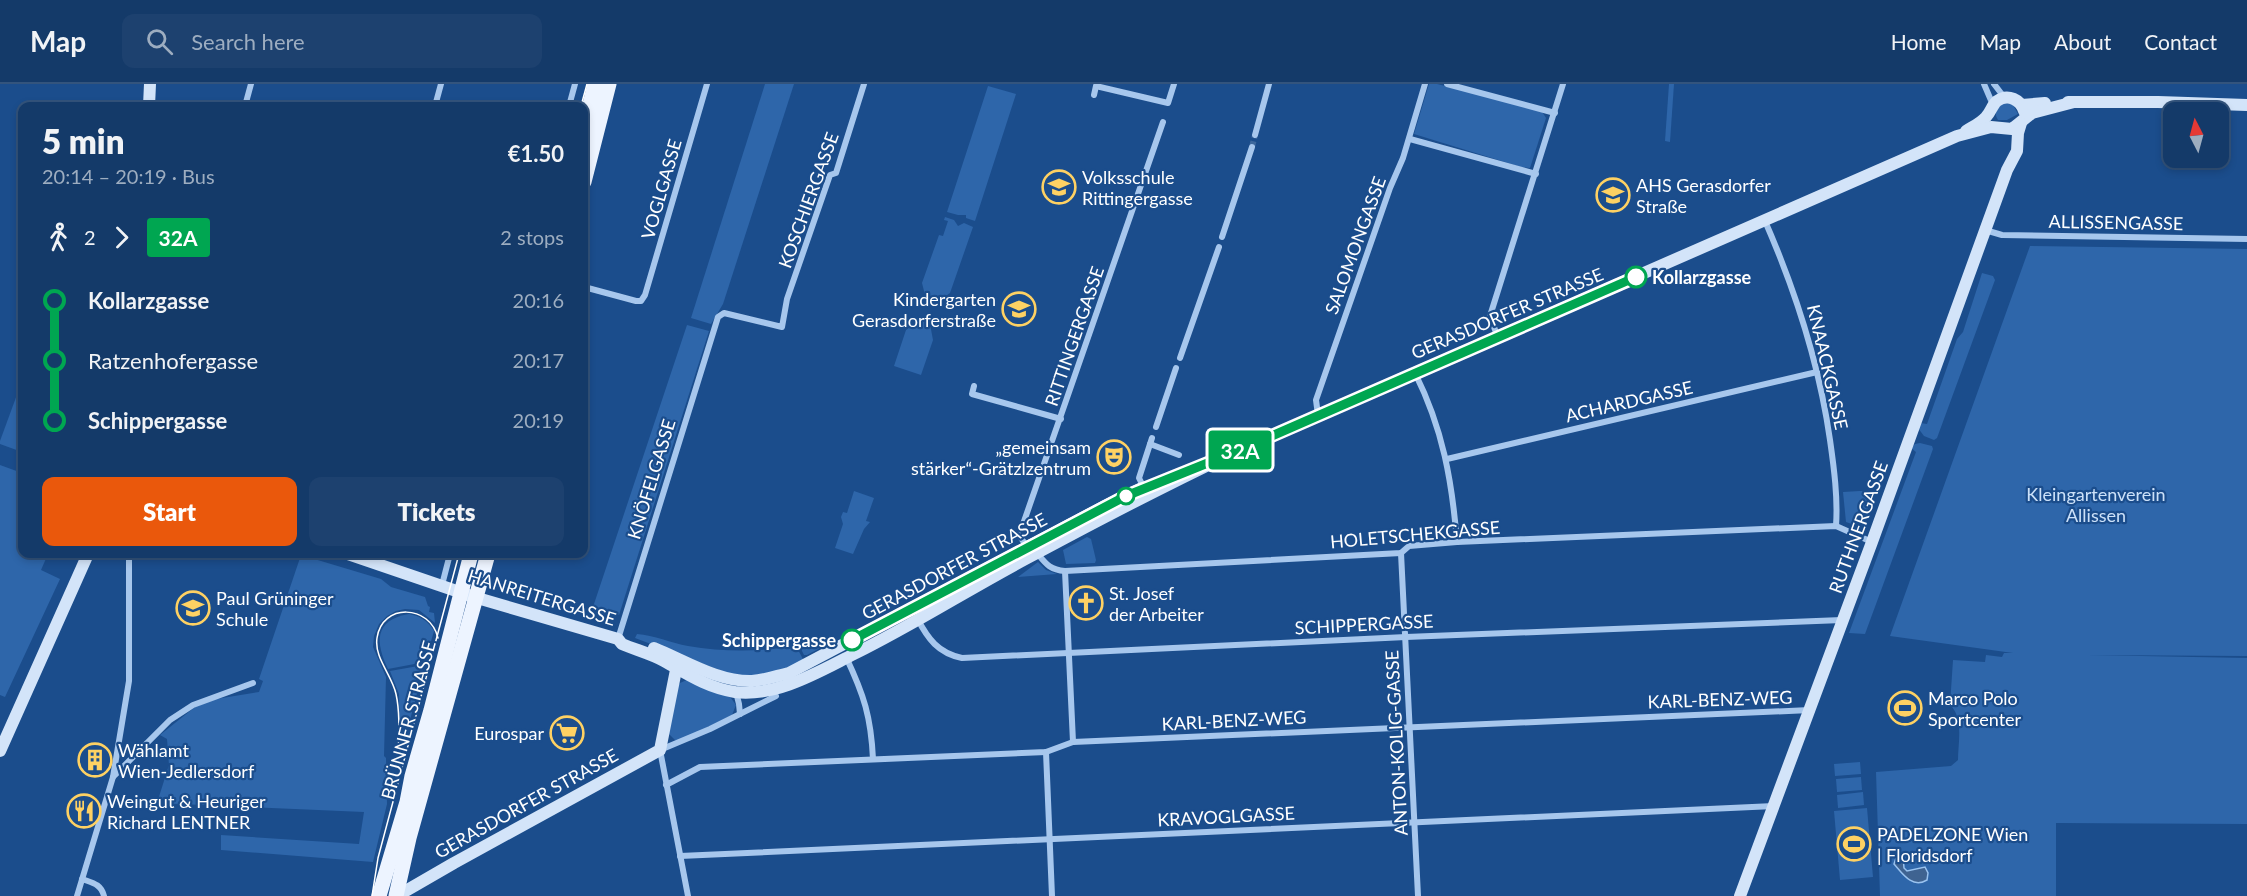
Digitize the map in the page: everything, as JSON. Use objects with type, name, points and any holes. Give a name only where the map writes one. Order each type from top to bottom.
[{"type":"main road","points":[[149,102],[150,84]]},
{"type":"main road","points":[[588,113],[595,84]]},
{"type":"main road","points":[[588,166],[609,84]]},
{"type":"main road","points":[[2005,97],[2013,98],[2022,105],[2022,122]]},
{"type":"main road","name":"GERASDORFER STRASSE","points":[[1957,136],[1986,117],[1993,107],[2005,97]]},
{"type":"main road","name":"GERASDORFER STRASSE","points":[[2022,105],[2052,102],[2247,105]]},
{"type":"main road","name":"GERASDORFER STRASSE","points":[[676,670],[709,685],[765,690],[800,681],[844,652],[1145,491],[1957,136],[1991,127],[2012,129],[2032,113],[2074,102]]},
{"type":"main road","points":[[1993,107],[1992,119],[2001,128]]},
{"type":"main road","name":"RUTHNERGASSE","points":[[1740,896],[2007,170],[2017,151],[2018,133],[2022,122]]},
{"type":"main road","name":"RUTHNERGASSE","points":[[2001,128],[2008,143],[2007,170]]},
{"type":"main road","points":[[0,751],[86,558]]},
{"type":"main road","name":"HANREITERGASSE","points":[[360,558],[468,595],[618,639],[622,644],[664,661],[676,670]]},
{"type":"main road","name":"BRÜNNER STRASSE","points":[[397,896],[468,595],[471,558]]},
{"type":"main road","name":"BRÜNNER STRASSE","points":[[379,896],[434,699],[468,595],[486,558]]},
{"type":"main road","name":"GERASDORFER STRASSE","points":[[618,639],[623,638],[646,645],[716,674],[737,686]]},
{"type":"main road","points":[[660,750],[676,670]]},
{"type":"main road","name":"GERASDORFER STRASSE","points":[[397,896],[660,750]]},
{"type":"street","points":[[246,102],[251,84]]},
{"type":"street","points":[[436,102],[441,84]]},
{"type":"street","points":[[570,102],[575,84]]},
{"type":"street","name":"VOGLGASSE","points":[[588,288],[636,301],[641,301],[645,295],[707,84]]},
{"type":"street","name":"KOSCHIERGASSE","points":[[714,328],[718,317],[723,314],[782,327],[787,299],[830,175],[836,173],[864,84]]},
{"type":"street","points":[[1094,95],[1096,86],[1168,103],[1173,84]]},
{"type":"street","points":[[1255,135],[1269,84]]},
{"type":"street","name":"SALOMONGASSE","points":[[1318,415],[1316,400],[1390,188],[1410,139],[1425,84]]},
{"type":"street","points":[[1447,84],[1555,113]]},
{"type":"street","points":[[1498,338],[1490,316],[1563,84]]},
{"type":"street","points":[[1984,84],[1993,107]]},
{"type":"street","points":[[1994,84],[2005,97]]},
{"type":"street","name":"RITTINGERGASSE","points":[[1032,550],[1021,538],[1021,530],[1164,122]]},
{"type":"street","points":[[1410,139],[1536,174]]},
{"type":"street","points":[[1222,237],[1252,147]]},
{"type":"street","name":"KNAACKGASSE","points":[[1765,221],[1803,318],[1817,372],[1833,463],[1836,526]]},
{"type":"street","name":"ALLISSENGASSE","points":[[1985,230],[2002,235],[2247,239]]},
{"type":"street","points":[[1180,358],[1219,247]]},
{"type":"street","name":"KNÖFELGASSE","points":[[618,639],[714,328]]},
{"type":"street","points":[[1156,427],[1176,368]]},
{"type":"street","points":[[1414,372],[1425,392],[1447,459],[1457,543]]},
{"type":"street","name":"ACHARDGASSE","points":[[1447,459],[1817,372]]},
{"type":"street","points":[[974,386],[972,394],[1061,419]]},
{"type":"street","points":[[1145,491],[1139,478],[1151,441],[1179,455]]},
{"type":"street","name":"HOLETSCHEKGASSE","points":[[1065,571],[1401,553],[1409,546],[1457,543],[1836,526],[1872,542]]},
{"type":"street","points":[[1032,550],[1048,567],[1065,571],[1073,742]]},
{"type":"street","name":"ANTON-KOLIG-GASSE","points":[[1401,553],[1418,896]]},
{"type":"street","points":[[77,896],[113,777],[129,681],[129,558]]},
{"type":"street","points":[[442,585],[449,558]]},
{"type":"street","name":"SCHIPPERGASSE","points":[[915,614],[933,644],[952,656],[962,658],[1406,637],[1843,620]]},
{"type":"street","points":[[844,652],[866,701],[872,733],[873,759]]},
{"type":"street","points":[[113,777],[170,720],[193,705],[253,682]]},
{"type":"street","points":[[737,686],[740,714]]},
{"type":"street","name":"GERASDORFER STRASSE","points":[[660,750],[776,696]]},
{"type":"street","name":"KARL-BENZ-WEG","points":[[666,785],[700,768],[1046,752],[1073,742],[1810,710]]},
{"type":"street","points":[[660,750],[688,896]]},
{"type":"street","points":[[1046,752],[1052,896]]},
{"type":"street","name":"KRAVOGLGASSE","points":[[680,856],[1774,806]]},
{"type":"street","points":[[82,879],[98,884],[104,896]]},
{"type":"green space","points":[[765,84],[794,84],[723,304],[711,324],[691,318]]},
{"type":"green space","points":[[1429,84],[1437,84],[1541,110],[1546,118],[1530,168],[1414,134]]},
{"type":"green space","points":[[1669,84],[1674,84],[1670,142],[1665,141]]},
{"type":"green space","points":[[988,86],[1016,94],[975,221],[966,218],[966,215],[947,212]]},
{"type":"green space","points":[[2012,103],[2018,114],[2007,120],[1998,120],[1996,114],[1998,108],[2002,104]]},
{"type":"green space","points":[[945,217],[954,220],[958,226],[964,223],[973,227],[950,293],[933,305],[927,303],[922,283],[939,235],[943,236],[948,221],[944,220]]},
{"type":"green space","name":"Kleingartenverein Allissen","points":[[2030,246],[2247,249],[2247,656],[2087,655],[2247,658],[2247,824],[2056,823],[2056,896],[1880,896],[1876,772],[1951,766],[1958,760],[1959,723],[1950,705],[1953,660],[1985,662],[1986,655],[2002,657],[2004,653],[2013,653],[1890,636]]},
{"type":"green space","points":[[1982,273],[1993,276],[1995,280],[1937,438],[1934,440],[1924,436],[1918,428],[1920,423],[1927,424],[1957,339],[1963,332]]},
{"type":"green space","points":[[923,317],[929,319],[933,340],[921,375],[894,366],[906,330]]},
{"type":"green space","points":[[687,325],[709,331],[619,615],[592,610]]},
{"type":"green space","points":[[18,392],[18,451],[0,444]]},
{"type":"green space","points":[[1920,443],[1932,446],[1933,449],[1865,634],[1849,633],[1916,452],[1911,448]]},
{"type":"green space","points":[[0,465],[18,472],[18,558],[46,558],[41,570],[60,579],[5,697],[0,695]]},
{"type":"green space","points":[[1877,490],[1863,528],[1846,522],[1843,492]]},
{"type":"green space","points":[[854,491],[874,498],[866,521],[870,522],[864,529],[853,554],[835,548],[843,524],[841,517],[843,512],[847,513]]},
{"type":"green space","points":[[1087,537],[1091,539],[1095,563],[1066,564],[1063,550]]},
{"type":"green space","points":[[300,558],[311,558],[381,579],[391,587],[425,597],[430,607],[429,612],[434,613],[435,623],[419,610],[405,609],[387,616],[379,624],[374,636],[373,647],[386,677],[384,756],[386,758],[387,804],[373,862],[221,850],[221,835],[359,844],[364,812],[157,803],[169,765],[167,739],[160,735],[195,707],[216,699],[259,692],[263,681],[259,679]]},
{"type":"green space","points":[[1038,562],[1046,570],[1057,574],[1018,577]]},
{"type":"green space","points":[[409,614],[423,619],[434,631],[425,662],[388,669],[381,650],[380,634],[389,621]]},
{"type":"green space","points":[[637,634],[688,646],[728,650],[796,646],[804,661],[781,673],[738,677],[635,638]]},
{"type":"green space","points":[[827,639],[830,641],[828,644],[807,655],[804,655],[800,647]]},
{"type":"green space","points":[[424,665],[422,678],[419,678],[417,685],[419,686],[405,739],[400,745],[399,694],[390,671]]},
{"type":"green space","points":[[689,679],[728,694],[736,705],[732,715],[681,740],[675,740],[667,732],[677,687]]},
{"type":"green space","points":[[1860,762],[1861,774],[1835,776],[1834,764]]},
{"type":"green space","points":[[1861,777],[1862,790],[1837,792],[1836,779]]},
{"type":"green space","points":[[1863,792],[1864,805],[1838,808],[1837,795]]},
{"type":"green space","name":"PADELZONE Wien | Floridsdorf","points":[[1867,808],[1873,877],[1840,880],[1834,811]]},
{"type":"shaded area","points":[[1897,855],[1903,856],[1904,868],[1907,871],[1925,867],[1928,873],[1927,880],[1917,883],[1908,879],[1894,864]]},
{"type":"tunnel","points":[[1252,147],[1255,135]]},
{"type":"tram line","points":[[582,102],[587,84]]},
{"type":"tram line","points":[[372,896],[378,858],[458,558]]},
{"type":"tram line","points":[[398,768],[398,703],[394,687],[378,653],[377,638],[388,618],[406,612],[426,619],[438,638]]},
{"type":"bus line","name":"32A","points":[[852,640],[1143,488],[1235,452],[1636,277]]},
{"type":"place","name":"Volksschule Rittingergasse","points":[[1059,187]]},
{"type":"place","name":"AHS Gerasdorfer Straße","points":[[1613,195]]},
{"type":"place","name":"Kollarzgasse","points":[[1636,277]]},
{"type":"place","name":"Kindergarten Gerasdorferstraße","points":[[1019,309]]},
{"type":"place","name":"„gemeinsam stärker“-Grätzlzentrum","points":[[1114,457]]},
{"type":"place","name":"St. Josef der Arbeiter","points":[[1086,603]]},
{"type":"place","name":"Paul Grüninger Schule","points":[[193,608]]},
{"type":"place","name":"Schippergasse","points":[[852,640]]},
{"type":"place","name":"Marco Polo Sportcenter","points":[[1905,708]]},
{"type":"place","name":"Eurospar","points":[[567,733]]},
{"type":"place","name":"Wählamt Wien-Jedlersdorf","points":[[95,760]]},
{"type":"place","name":"Weingut & Heuriger Richard LENTNER","points":[[84,811]]},
{"type":"place","name":"PADELZONE Wien | Floridsdorf","points":[[1854,844]]}]
